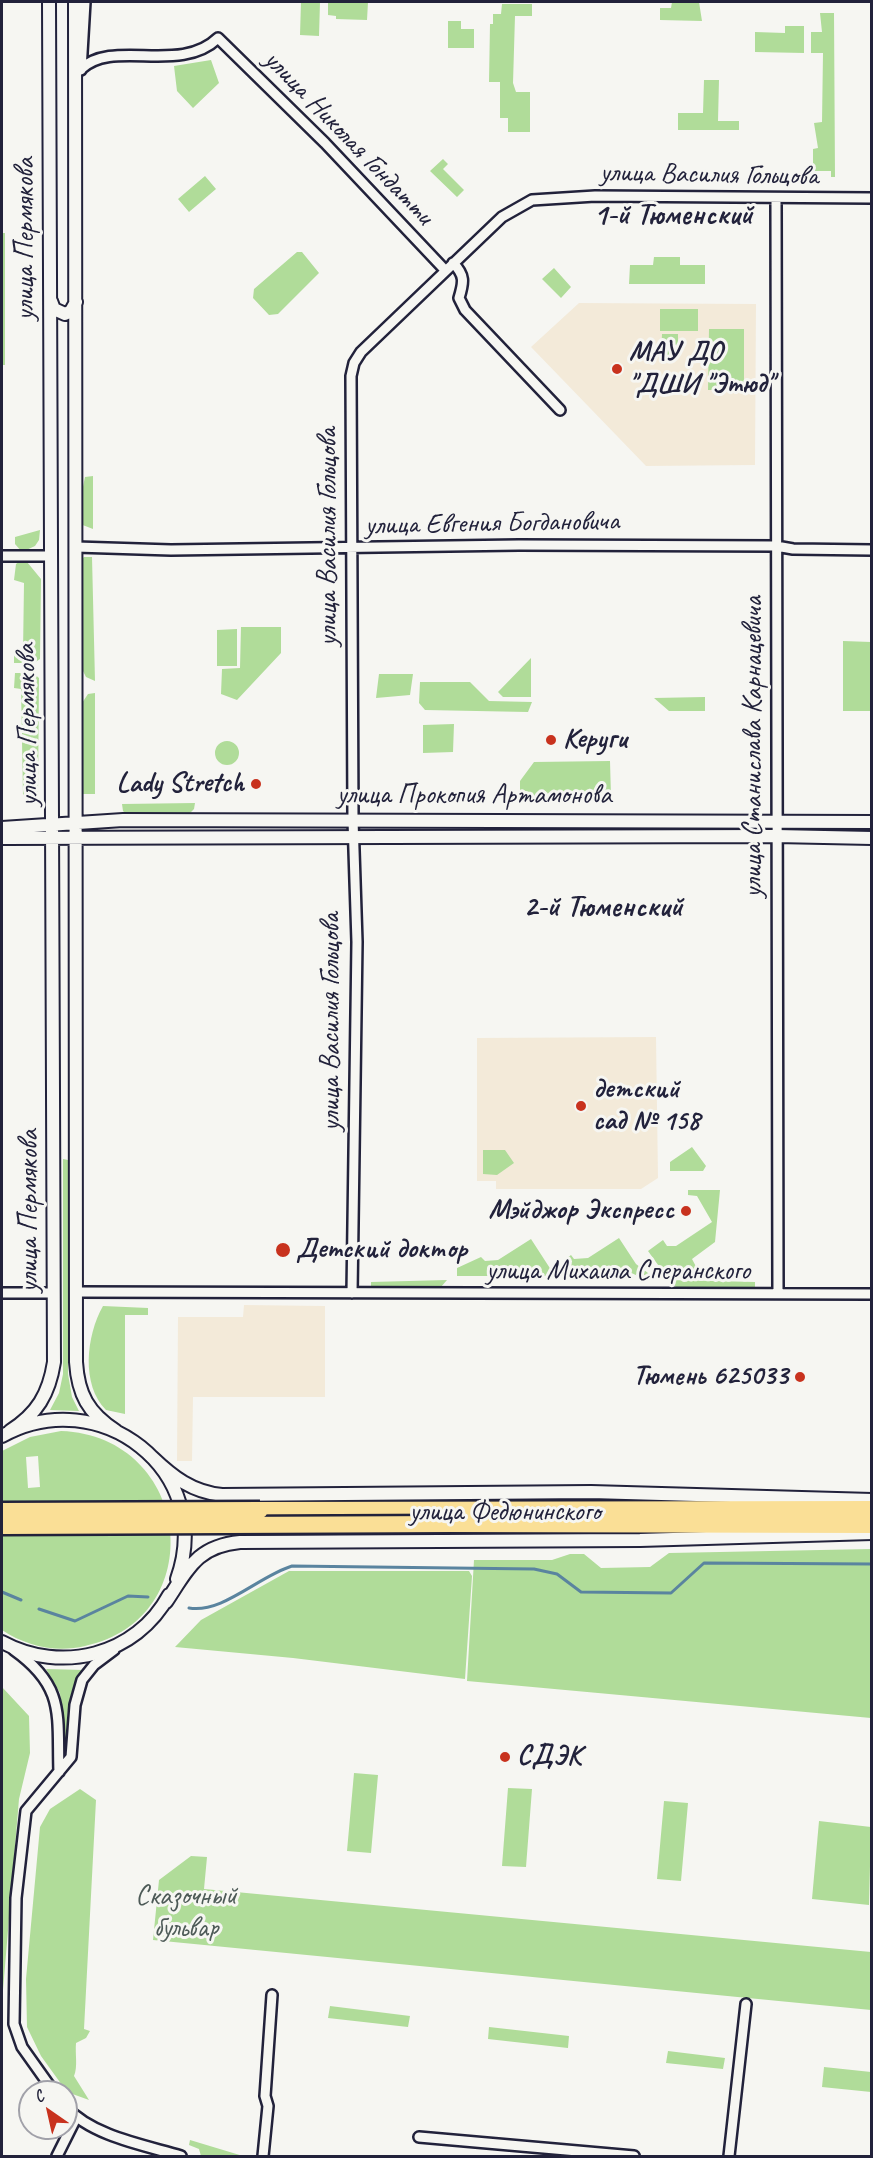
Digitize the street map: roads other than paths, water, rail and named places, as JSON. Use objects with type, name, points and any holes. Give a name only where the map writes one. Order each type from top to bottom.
[{"type":"highway","name":"улица Федюнинского","points":[[450,1517],[872,1509]]},
{"type":"highway","points":[[2,1511],[450,1517]]},
{"type":"highway","name":"улица Федюнинского","points":[[450,1517],[872,1525]]},
{"type":"highway","points":[[2,1526],[450,1517]]},
{"type":"main road","name":"улица Пермякова","points":[[6,1434],[36,1411],[50,1385],[54,1362],[54,823],[49,2]]},
{"type":"main road","name":"улица Пермякова","points":[[75,2],[78,1385],[91,1411],[152,1457]]},
{"type":"main road","points":[[51,300],[54,309],[60,314],[71,311],[76,302]]},
{"type":"main road","points":[[50,331],[56,323],[64,320],[76,330]]},
{"type":"main road","name":"улица Прокопия Артамонова","points":[[2,828],[76,822],[353,820],[776,819],[872,822]]},
{"type":"main road","name":"улица Прокопия Артамонова","points":[[2,838],[353,839],[776,836],[872,838]]},
{"type":"main road","points":[[6,1434],[31,1423],[63,1419],[96,1423],[116,1431]]},
{"type":"main road","points":[[2,1642],[36,1655],[71,1659],[99,1653],[125,1642],[148,1624],[166,1602],[182,1562],[183,1526],[174,1491],[152,1457]]},
{"type":"main road","name":"улица Федюнинского","points":[[152,1457],[186,1485],[204,1492],[222,1495],[591,1492],[872,1500]]},
{"type":"main road","name":"улица Федюнинского","points":[[166,1602],[196,1559],[211,1549],[227,1543],[640,1540],[872,1533]]},
{"type":"street","name":"улица Пермякова","points":[[74,90],[81,69],[85,2]]},
{"type":"street","name":"улица Николая Гондатти","points":[[98,57],[169,56],[201,51],[218,38],[445,270]]},
{"type":"street","points":[[81,69],[98,57],[87,49],[84,41]]},
{"type":"street","name":"улица Василия Гольцова","points":[[352,1293],[357,942],[353,839],[351,548],[351,376],[354,363],[361,352],[453,262],[509,212],[540,198],[595,196],[872,198]]},
{"type":"street","name":"улица Станислава Карнацевича","points":[[776,199],[778,1294]]},
{"type":"street","points":[[453,262],[463,272],[464,282],[459,298],[465,310],[560,410]]},
{"type":"street","name":"улица Евгения Богдановича","points":[[76,548],[171,550],[776,546],[793,549],[872,550]]},
{"type":"street","points":[[2,556],[51,556]]},
{"type":"street","name":"улица Михаила Сперанского","points":[[76,1292],[872,1294]]},
{"type":"street","points":[[2,1293],[54,1293]]},
{"type":"street","points":[[2,1642],[36,1666],[54,1693],[57,1707],[58,1772]]},
{"type":"street","points":[[45,2080],[22,2047],[14,2024],[12,2003],[16,1898],[26,1811],[71,1758],[75,1705],[82,1680],[94,1665],[125,1642]]},
{"type":"street","points":[[264,2157],[268,2106],[265,2096],[272,1995]]},
{"type":"street","points":[[729,2157],[746,2004]]},
{"type":"street","points":[[78,2119],[105,2131],[181,2157]]},
{"type":"street","points":[[419,2137],[634,2157]]},
{"type":"street","points":[[57,2157],[65,2140]]},
{"type":"waterway","points":[[189,1608],[202,1608],[227,1600],[292,1566],[534,1569],[557,1574],[581,1592],[671,1593],[704,1563],[872,1564]]},
{"type":"waterway","points":[[2,1592],[21,1600]]},
{"type":"waterway","points":[[39,1609],[75,1621],[128,1596],[148,1597]]},
{"type":"place","name":"МАУ ДО \"ДШИ \"Этюд\"","points":[[617,369]]},
{"type":"place","name":"Керуги","points":[[551,740]]},
{"type":"place","name":"Lady Stretch","points":[[256,784]]},
{"type":"place","name":"детский сад № 158","points":[[581,1106]]},
{"type":"place","name":"Мэйджор Экспресс","points":[[686,1211]]},
{"type":"place","name":"Детский доктор","points":[[283,1250]]},
{"type":"place","name":"Тюмень 625033","points":[[800,1377]]},
{"type":"place","name":"СДЭК","points":[[505,1757]]},
{"type":"district","name":"1-й Тюменский","points":[[673,216]]},
{"type":"district","name":"2-й Тюменский","points":[[603,908]]},
{"type":"park label","name":"Сказочный бульвар","points":[[186,1913]]}]
